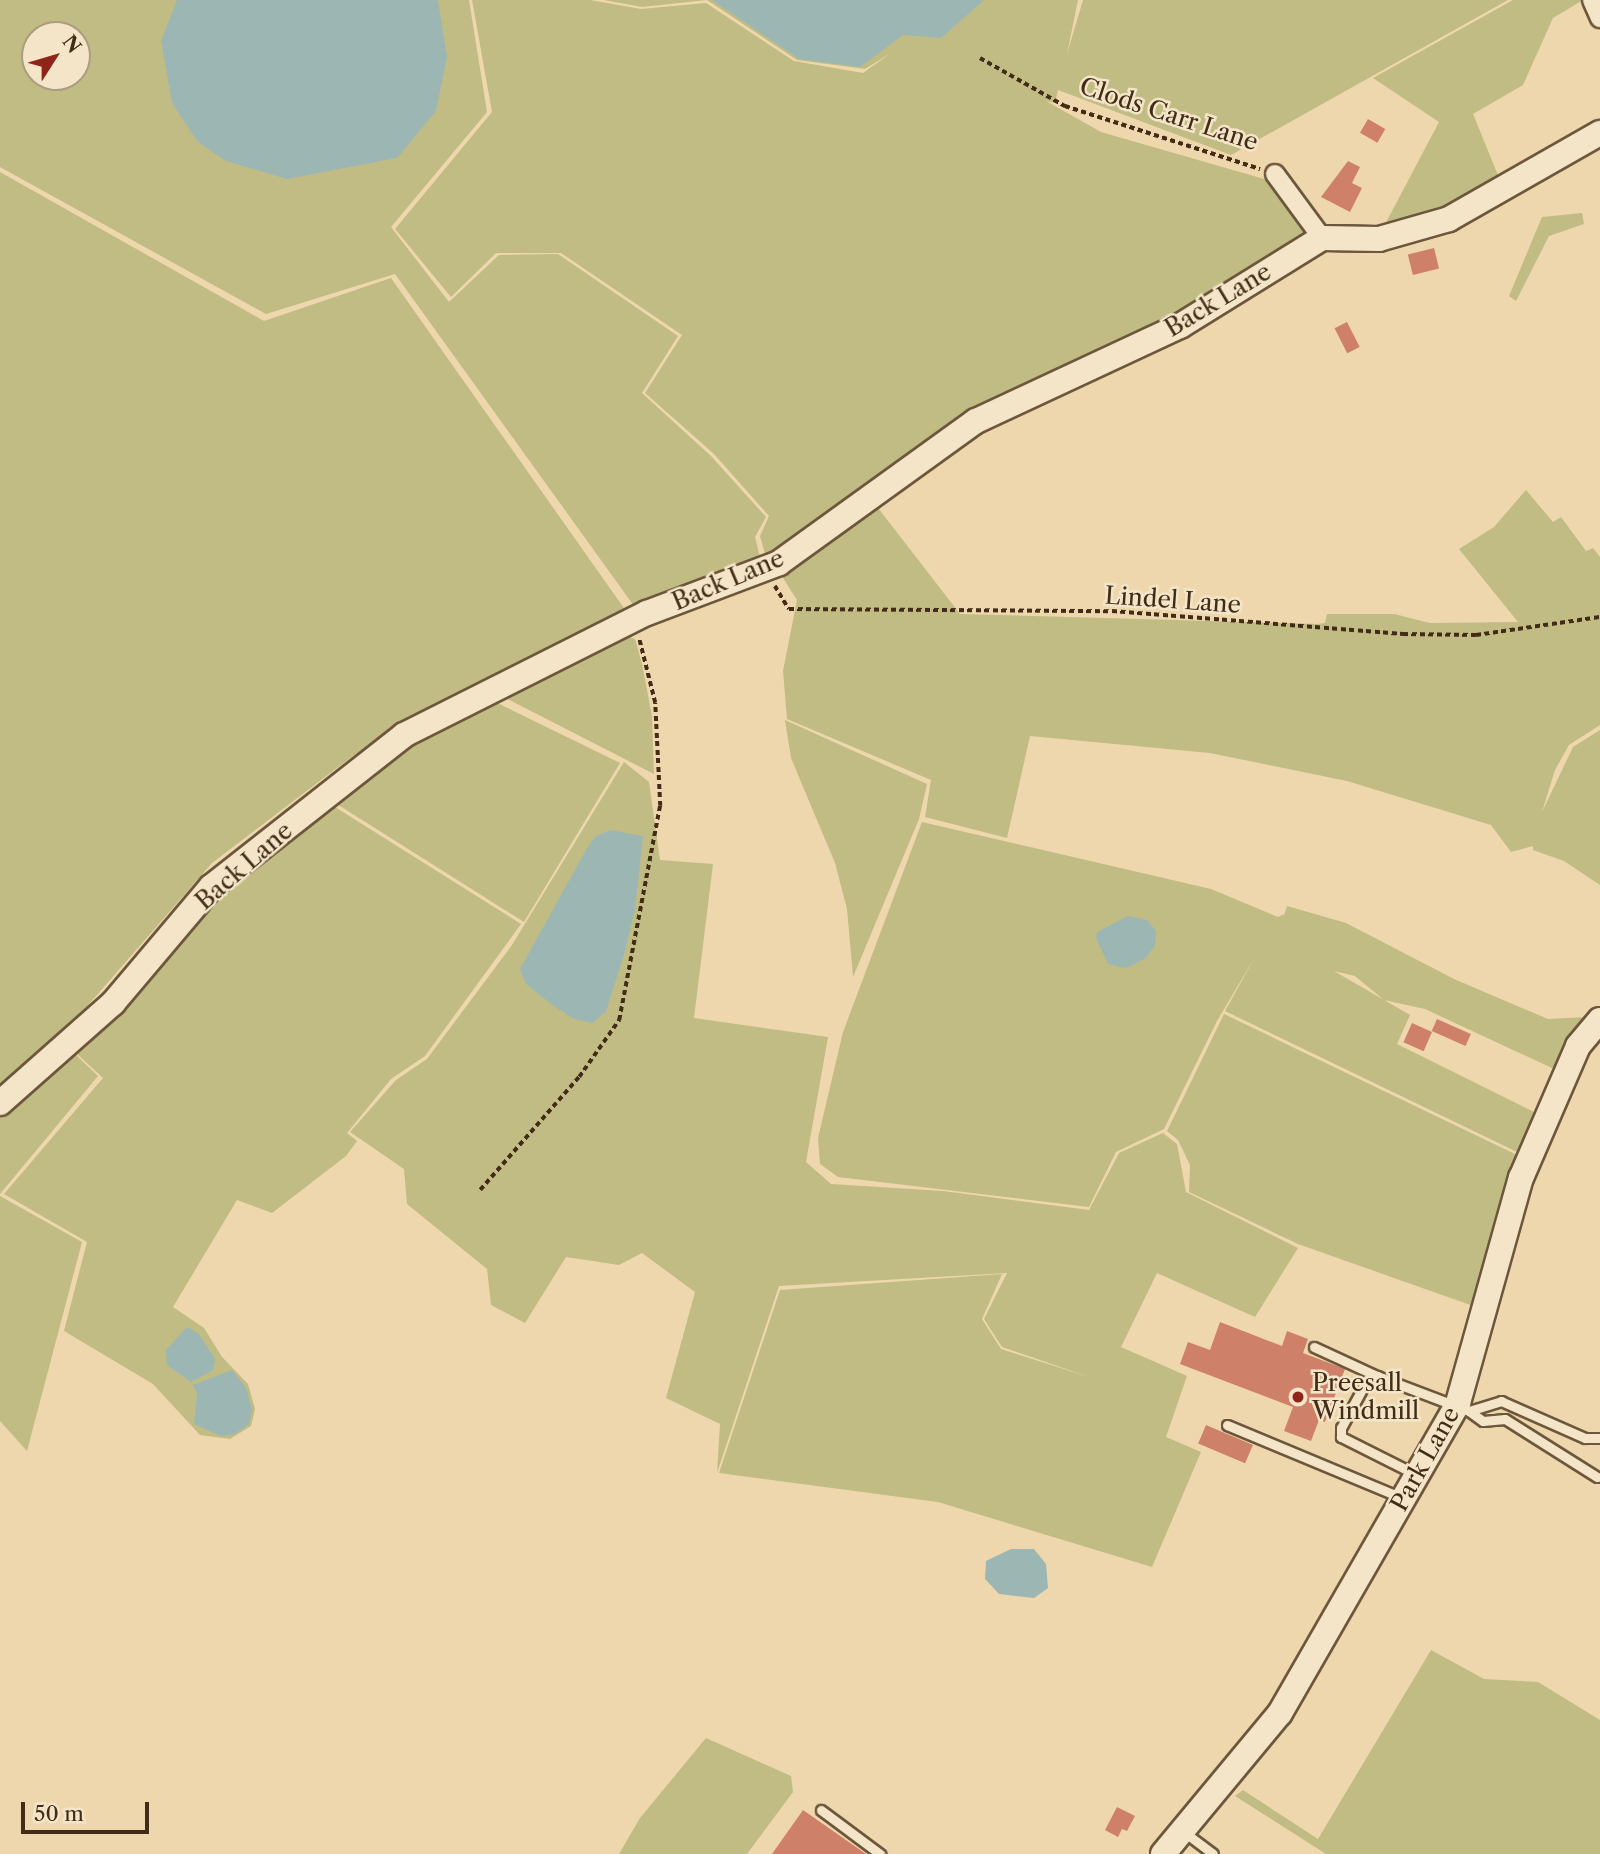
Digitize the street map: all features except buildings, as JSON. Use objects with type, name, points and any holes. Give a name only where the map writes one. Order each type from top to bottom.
[{"type":"street","points":[[1592,0],[1600,18]]},
{"type":"street","points":[[1322,237],[1379,239],[1449,219],[1600,133]]},
{"type":"street","name":"Clods Carr Lane","points":[[1275,174],[1322,237]]},
{"type":"street","name":"Back Lane","points":[[0,1103],[113,1003],[211,887],[404,735],[634,620],[779,564],[976,421],[1180,326],[1322,237]]},
{"type":"street","name":"Park Lane","points":[[1163,1854],[1280,1713],[1417,1475],[1462,1408],[1521,1178],[1578,1046],[1600,1020]]},
{"type":"lane","points":[[1314,1347],[1377,1376],[1462,1408],[1483,1421],[1505,1419],[1597,1476]]},
{"type":"lane","points":[[1377,1376],[1360,1385],[1340,1428],[1341,1437],[1417,1475]]},
{"type":"lane","points":[[1462,1408],[1501,1401],[1585,1438],[1600,1438]]},
{"type":"lane","points":[[1227,1425],[1403,1499]]},
{"type":"lane","points":[[821,1810],[880,1854]]},
{"type":"lane","points":[[1183,1830],[1213,1854]]},
{"type":"path","name":"Clods Carr Lane","points":[[980,58],[1065,106],[1275,174]]},
{"type":"path","name":"Lindel Lane","points":[[765,569],[789,610],[1112,611],[1452,635],[1521,630],[1600,617]]},
{"type":"path","points":[[480,1190],[579,1077],[620,1020],[660,806],[654,704],[634,620]]},
{"type":"shaded area","points":[[0,0],[469,0],[487,112],[391,227],[449,302],[499,255],[558,254],[678,336],[642,393],[711,456],[766,517],[755,537],[761,561],[634,606],[395,274],[266,314],[0,167]]},
{"type":"shaded area","points":[[472,0],[590,0],[641,9],[706,3],[794,61],[863,73],[891,53],[865,69],[797,60],[707,0],[1078,0],[1067,54],[1083,0],[1508,0],[1231,155],[1058,90],[1055,103],[1046,101],[1101,132],[1275,182],[1309,230],[1288,248],[767,561],[760,536],[769,516],[714,454],[645,393],[682,335],[561,253],[496,253],[451,297],[395,229],[492,112]]},
{"type":"shaded area","points":[[604,0],[707,0],[642,7]]},
{"type":"shaded area","points":[[1513,0],[1583,0],[1553,18],[1523,85],[1473,114],[1502,185],[1443,213],[1381,232],[1439,122],[1373,78]]},
{"type":"shaded area","points":[[0,172],[264,321],[391,278],[626,611],[461,692],[354,755],[212,863],[62,1035],[0,1087]]},
{"type":"shaded area","points":[[1582,213],[1584,224],[1549,236],[1516,301],[1509,296],[1542,217]]},
{"type":"shaded area","points":[[1526,490],[1553,522],[1561,517],[1586,551],[1593,548],[1600,557],[1600,725],[1569,745],[1555,770],[1542,812],[1573,747],[1600,730],[1600,885],[1564,861],[1533,850],[1533,846],[1511,852],[1491,825],[1347,781],[1210,753],[1030,736],[1007,838],[925,817],[931,780],[787,719],[783,671],[797,600],[778,570],[875,504],[960,614],[1317,624],[1325,623],[1327,614],[1394,614],[1430,623],[1518,622],[1459,549],[1494,527]]},
{"type":"shaded area","points":[[621,634],[635,639],[642,664],[652,716],[654,774],[498,694]]},
{"type":"shaded area","points":[[491,700],[620,763],[524,922],[332,801],[396,745]]},
{"type":"shaded area","points":[[785,720],[927,784],[919,819],[853,977],[847,909],[835,863],[791,758]]},
{"type":"shaded area","points":[[624,762],[649,782],[660,860],[713,864],[694,1018],[828,1037],[806,1162],[831,1184],[943,1191],[1089,1210],[1119,1153],[1163,1133],[1177,1144],[1186,1192],[1298,1248],[1255,1317],[1157,1273],[1121,1347],[1187,1376],[1166,1437],[1201,1452],[1152,1567],[938,1502],[719,1473],[780,1290],[1002,1274],[982,1319],[1001,1349],[1092,1378],[1002,1347],[984,1319],[1007,1273],[779,1286],[717,1473],[720,1424],[666,1398],[695,1292],[642,1253],[619,1265],[566,1257],[525,1323],[491,1305],[487,1269],[407,1204],[404,1169],[350,1132],[396,1080],[427,1059],[512,945]]},
{"type":"shaded area","points":[[327,802],[521,924],[425,1056],[391,1079],[347,1133],[357,1141],[346,1156],[272,1213],[237,1200],[173,1307],[204,1328],[222,1357],[248,1384],[255,1409],[251,1426],[230,1439],[200,1435],[153,1384],[64,1331],[87,1242],[4,1194],[103,1078],[74,1051],[227,882]]},
{"type":"shaded area","points":[[922,822],[1211,889],[1278,917],[1284,914],[1283,919],[1287,906],[1346,923],[1454,979],[1548,1019],[1586,1017],[1554,1069],[1425,1009],[1384,1000],[1410,1015],[1397,1044],[1534,1112],[1517,1152],[1225,1011],[1255,957],[1217,1021],[1164,1129],[1116,1152],[1089,1207],[838,1177],[820,1164],[818,1138],[843,1032]],"holes":[[[1334,971],[1355,976],[1384,1000]]]},
{"type":"shaded area","points":[[1224,1014],[1517,1155],[1476,1307],[1298,1244],[1189,1192],[1190,1165],[1178,1140],[1167,1131]]},
{"type":"shaded area","points":[[73,1052],[98,1076],[0,1194],[0,1111]]},
{"type":"shaded area","points":[[0,1196],[82,1242],[27,1451],[0,1421]]},
{"type":"shaded area","points":[[1431,1650],[1484,1679],[1538,1682],[1600,1720],[1600,1854],[1326,1854],[1235,1796],[1243,1790],[1318,1839]]},
{"type":"shaded area","points":[[706,1738],[791,1776],[793,1792],[747,1854],[619,1854],[640,1818]]},
{"type":"water","points":[[177,0],[438,0],[447,57],[436,111],[397,158],[287,179],[226,161],[197,141],[172,103],[161,41]]},
{"type":"water","points":[[712,0],[984,0],[941,38],[903,35],[860,67],[799,59]]},
{"type":"water","points":[[610,830],[643,836],[635,909],[624,955],[606,1011],[593,1023],[574,1019],[551,1004],[526,984],[520,969],[587,848],[596,836]]},
{"type":"water","points":[[1128,916],[1147,920],[1156,931],[1155,945],[1146,958],[1126,968],[1108,964],[1096,938],[1097,932]]},
{"type":"water","points":[[187,1327],[199,1334],[215,1359],[213,1370],[191,1382],[167,1365],[166,1350]]},
{"type":"water","points":[[232,1370],[246,1388],[252,1410],[249,1424],[235,1434],[221,1436],[194,1424],[197,1393],[193,1385]]},
{"type":"water","points":[[1011,1549],[1034,1549],[1046,1564],[1048,1588],[1034,1598],[999,1594],[985,1579],[986,1561]]},
{"type":"place","name":"Preesall Windmill","points":[[1298,1397]]}]
